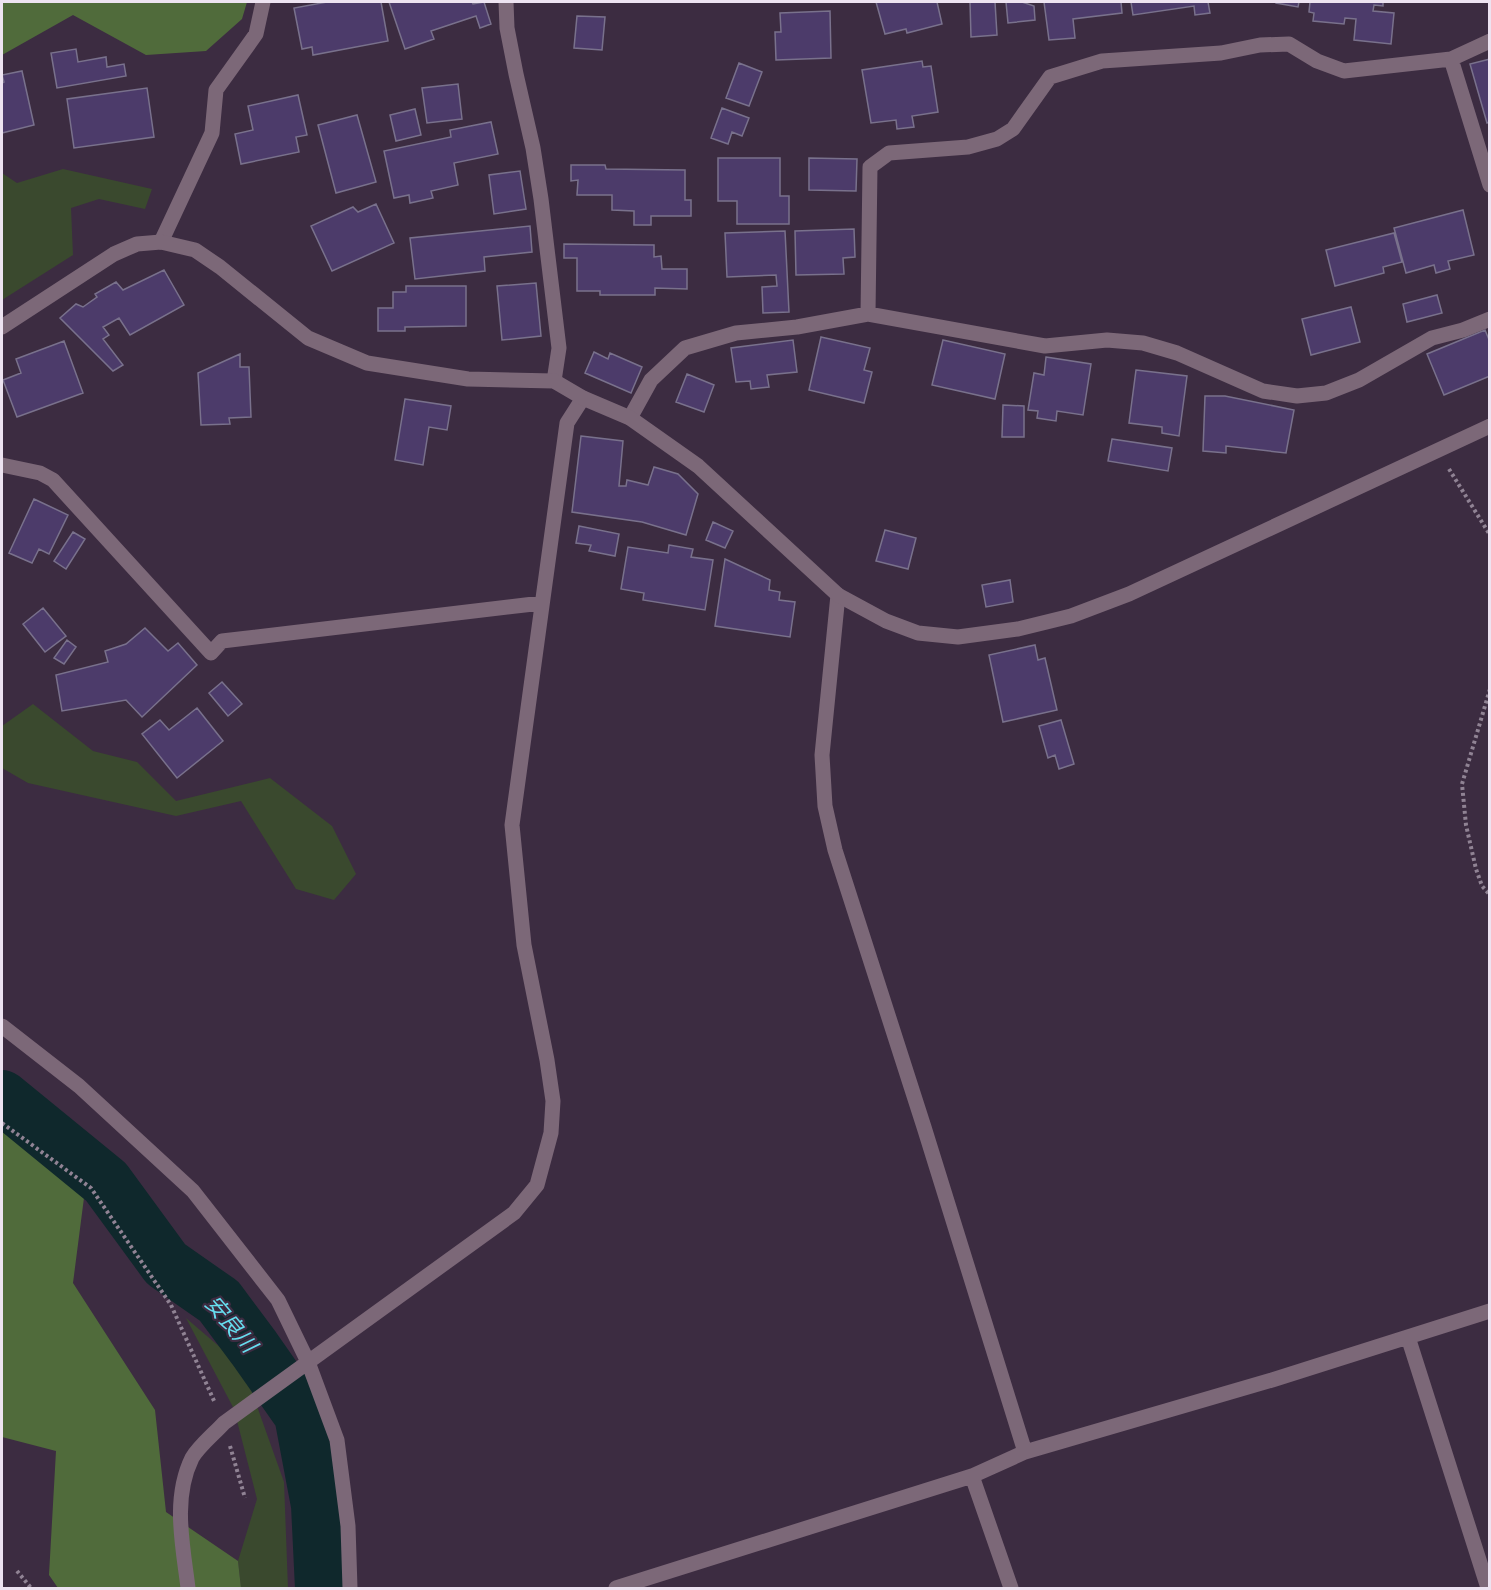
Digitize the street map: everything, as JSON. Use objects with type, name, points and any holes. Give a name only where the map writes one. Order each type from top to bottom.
[{"type":"street","points":[[161,242],[212,133],[216,90],[256,34],[263,2]]},
{"type":"street","points":[[506,2],[507,28],[542,199],[559,348],[554,381]]},
{"type":"street","points":[[868,314],[870,167],[889,153],[968,147],[998,139],[1013,129],[1050,77],[1102,61],[1221,53],[1260,45],[1289,44],[1317,61],[1344,71],[1451,59],[1490,41]]},
{"type":"street","points":[[1451,59],[1490,185]]},
{"type":"street","points":[[2,327],[114,254],[137,244],[161,242],[195,250],[220,267],[308,338],[367,363],[468,379],[554,381],[584,398],[630,418],[699,465],[838,595],[886,621],[918,633],[958,637],[1018,629],[1071,616],[1129,594],[1490,426]]},
{"type":"street","points":[[630,418],[651,380],[685,348],[736,333],[798,327],[868,314],[1045,346],[1107,340],[1143,343],[1177,352],[1263,391],[1297,396],[1326,393],[1359,380],[1432,338],[1463,330],[1490,319]]},
{"type":"street","points":[[188,1588],[180,1512],[185,1481],[193,1457],[224,1423],[514,1213],[537,1185],[551,1133],[553,1101],[548,1060],[524,945],[512,825],[567,423],[584,398]]},
{"type":"street","points":[[2,465],[40,473],[53,480],[211,653],[222,641],[542,603]]},
{"type":"street","points":[[838,595],[822,755],[825,806],[835,850],[924,1127],[1024,1452]]},
{"type":"street","points":[[2,1026],[79,1086],[193,1191],[278,1300],[308,1362],[337,1440],[348,1526],[350,1588]]},
{"type":"street","points":[[616,1588],[972,1476],[1024,1452],[1272,1380],[1490,1311]]},
{"type":"street","points":[[1408,1337],[1488,1588]]},
{"type":"street","points":[[972,1476],[1011,1588]]},
{"type":"path","points":[[1438,451],[1490,535]]},
{"type":"path","points":[[1490,689],[1462,784],[1466,825],[1476,869],[1482,886],[1490,895]]},
{"type":"path","points":[[2,1123],[91,1188],[171,1305],[224,1423],[245,1498]]},
{"type":"path","points":[[17,1571],[31,1588]]},
{"type":"green space","points":[[2,2],[247,2],[242,19],[206,51],[146,55],[73,15],[2,55]]},
{"type":"green space","points":[[63,169],[152,189],[145,209],[99,199],[71,208],[73,255],[2,300],[2,173],[17,183]]},
{"type":"green space","points":[[33,704],[93,751],[137,762],[176,801],[270,778],[332,826],[356,874],[334,900],[296,889],[241,801],[176,816],[28,783],[2,768],[2,726]]},
{"type":"green space","points":[[2,1130],[85,1190],[73,1283],[155,1410],[166,1512],[238,1561],[241,1588],[58,1588],[49,1575],[56,1451],[2,1437]]},
{"type":"green space","points":[[186,1318],[243,1367],[284,1482],[288,1588],[241,1588],[238,1561],[257,1499],[234,1409]]},
{"type":"building","points":[[327,2],[381,2],[388,41],[313,55],[312,47],[302,49],[294,8]]},
{"type":"building","points":[[389,2],[472,2],[473,4],[484,2],[491,24],[480,28],[476,16],[431,31],[434,39],[405,49]]},
{"type":"building","points":[[876,2],[937,2],[942,24],[907,33],[906,29],[885,34]]},
{"type":"building","points":[[970,2],[995,2],[997,35],[971,37]]},
{"type":"building","points":[[1006,2],[1022,2],[1034,6],[1035,20],[1008,23]]},
{"type":"building","points":[[1044,2],[1121,2],[1122,13],[1073,19],[1075,38],[1049,40]]},
{"type":"building","points":[[1131,2],[1208,2],[1210,13],[1195,15],[1194,6],[1133,15]]},
{"type":"building","points":[[1276,2],[1299,2],[1298,7]]},
{"type":"building","points":[[1310,2],[1383,2],[1383,6],[1374,5],[1373,11],[1394,13],[1391,44],[1354,40],[1356,19],[1345,18],[1344,24],[1313,21],[1314,13],[1309,12]]},
{"type":"building","points":[[830,11],[831,58],[776,60],[775,32],[781,32],[780,13]]},
{"type":"building","points":[[577,16],[605,17],[602,50],[574,48]]},
{"type":"building","points":[[76,49],[78,62],[106,57],[107,67],[124,64],[126,76],[57,88],[51,53]]},
{"type":"building","points":[[1490,59],[1490,122],[1487,123],[1470,64]]},
{"type":"building","points":[[922,61],[923,67],[931,66],[938,112],[912,116],[914,127],[897,129],[896,120],[871,123],[862,70]]},
{"type":"building","points":[[739,63],[762,72],[749,106],[726,98]]},
{"type":"building","points":[[22,71],[34,125],[2,133],[2,83],[4,82],[2,75]]},
{"type":"building","points":[[458,84],[462,119],[427,123],[422,88]]},
{"type":"building","points":[[147,88],[154,137],[74,148],[67,99]]},
{"type":"building","points":[[298,95],[307,135],[296,137],[299,152],[241,164],[235,134],[253,130],[248,106]]},
{"type":"building","points":[[722,108],[749,118],[742,136],[732,132],[728,144],[711,138]]},
{"type":"building","points":[[415,109],[421,135],[396,141],[390,115]]},
{"type":"building","points":[[357,115],[376,182],[336,193],[318,125]]},
{"type":"building","points":[[491,122],[498,154],[454,163],[458,185],[431,191],[433,198],[410,203],[409,195],[394,198],[384,151],[451,137],[450,130]]},
{"type":"building","points":[[718,158],[780,158],[780,196],[789,196],[789,224],[737,224],[737,201],[718,201]]},
{"type":"building","points":[[809,158],[857,159],[856,191],[809,190]]},
{"type":"building","points":[[571,165],[605,165],[606,169],[685,170],[685,200],[691,200],[691,216],[651,216],[651,225],[634,225],[634,211],[612,210],[612,195],[577,195],[578,180],[571,181]]},
{"type":"building","points":[[520,171],[526,209],[494,214],[489,175]]},
{"type":"building","points":[[376,204],[394,243],[332,271],[311,226],[353,207],[358,212]]},
{"type":"building","points":[[1463,210],[1474,255],[1448,261],[1450,269],[1436,273],[1434,265],[1406,273],[1394,228]]},
{"type":"building","points":[[530,226],[532,252],[484,257],[485,271],[415,279],[410,238]]},
{"type":"building","points":[[854,229],[855,257],[843,258],[844,274],[796,275],[795,231]]},
{"type":"building","points":[[785,231],[789,312],[763,313],[762,287],[777,286],[776,275],[727,277],[725,233]]},
{"type":"building","points":[[1394,233],[1402,262],[1383,267],[1384,273],[1335,286],[1326,250]]},
{"type":"building","points":[[564,244],[654,245],[654,257],[661,256],[662,269],[687,269],[687,289],[655,288],[655,295],[600,295],[600,291],[577,291],[577,258],[564,258]]},
{"type":"building","points":[[164,270],[184,305],[130,335],[119,318],[103,327],[109,335],[103,339],[123,365],[113,371],[60,318],[76,304],[83,307],[97,297],[95,294],[116,282],[123,290]]},
{"type":"building","points":[[536,283],[541,336],[502,340],[497,286]]},
{"type":"building","points":[[406,286],[466,286],[466,326],[405,327],[405,331],[378,331],[378,308],[393,308],[393,292],[406,292]]},
{"type":"building","points":[[1437,295],[1442,313],[1407,322],[1403,304]]},
{"type":"building","points":[[1351,307],[1360,342],[1311,355],[1302,319]]},
{"type":"building","points":[[1485,330],[1490,342],[1490,376],[1444,395],[1427,354]]},
{"type":"building","points":[[821,337],[870,348],[864,370],[872,372],[864,403],[809,390]]},
{"type":"building","points":[[793,340],[797,372],[767,375],[769,387],[751,389],[750,381],[736,382],[731,348]]},
{"type":"building","points":[[943,340],[1005,354],[995,399],[932,385]]},
{"type":"building","points":[[64,341],[83,393],[17,417],[3,380],[21,373],[16,359]]},
{"type":"building","points":[[594,352],[608,359],[610,353],[642,367],[631,393],[585,373]]},
{"type":"building","points":[[240,354],[240,367],[249,367],[251,417],[229,418],[230,424],[201,425],[198,373]]},
{"type":"building","points":[[1046,357],[1091,364],[1083,415],[1057,411],[1056,421],[1037,418],[1038,411],[1028,410],[1034,373],[1044,375]]},
{"type":"building","points":[[1136,370],[1187,376],[1179,436],[1162,433],[1162,427],[1129,423]]},
{"type":"building","points":[[687,374],[714,385],[704,412],[676,402]]},
{"type":"building","points":[[1205,396],[1225,396],[1294,410],[1286,453],[1226,446],[1226,453],[1203,451]]},
{"type":"building","points":[[405,399],[451,406],[447,430],[429,427],[423,465],[395,460]]},
{"type":"building","points":[[1003,405],[1024,406],[1024,437],[1002,437]]},
{"type":"building","points":[[581,436],[623,441],[619,486],[626,486],[627,480],[648,485],[654,467],[678,474],[698,494],[686,535],[642,522],[572,512]]},
{"type":"building","points":[[1112,439],[1172,448],[1168,471],[1108,461]]},
{"type":"building","points":[[34,499],[68,515],[49,554],[39,549],[32,563],[9,553]]},
{"type":"building","points":[[713,522],[733,531],[725,548],[706,540]]},
{"type":"building","points":[[579,526],[619,534],[615,556],[589,551],[591,545],[576,543]]},
{"type":"building","points":[[885,530],[916,538],[908,569],[876,561]]},
{"type":"building","points":[[73,532],[85,539],[66,569],[54,561]]},
{"type":"building","points":[[669,545],[693,549],[691,557],[713,560],[705,610],[643,600],[644,593],[621,589],[628,547],[668,553]]},
{"type":"building","points":[[725,559],[770,580],[769,590],[780,592],[779,600],[795,602],[790,637],[715,626]]},
{"type":"building","points":[[1010,580],[1013,602],[986,607],[982,585]]},
{"type":"building","points":[[43,608],[66,636],[45,652],[23,624]]},
{"type":"building","points":[[145,628],[168,651],[178,643],[197,665],[142,717],[126,700],[62,711],[56,675],[108,662],[105,651],[126,644]]},
{"type":"building","points":[[67,640],[76,647],[64,664],[54,658]]},
{"type":"building","points":[[1035,645],[1038,660],[1045,658],[1057,710],[1003,722],[989,655]]},
{"type":"building","points":[[222,682],[242,704],[228,716],[209,693]]},
{"type":"building","points":[[197,708],[223,741],[177,778],[142,734],[160,720],[169,730]]},
{"type":"building","points":[[1061,720],[1074,764],[1059,769],[1055,755],[1048,758],[1039,726]]},
{"type":"waterway","name":"安良川","points":[[2,1097],[106,1182],[166,1264],[219,1301],[301,1415],[318,1505],[322,1588]]}]
